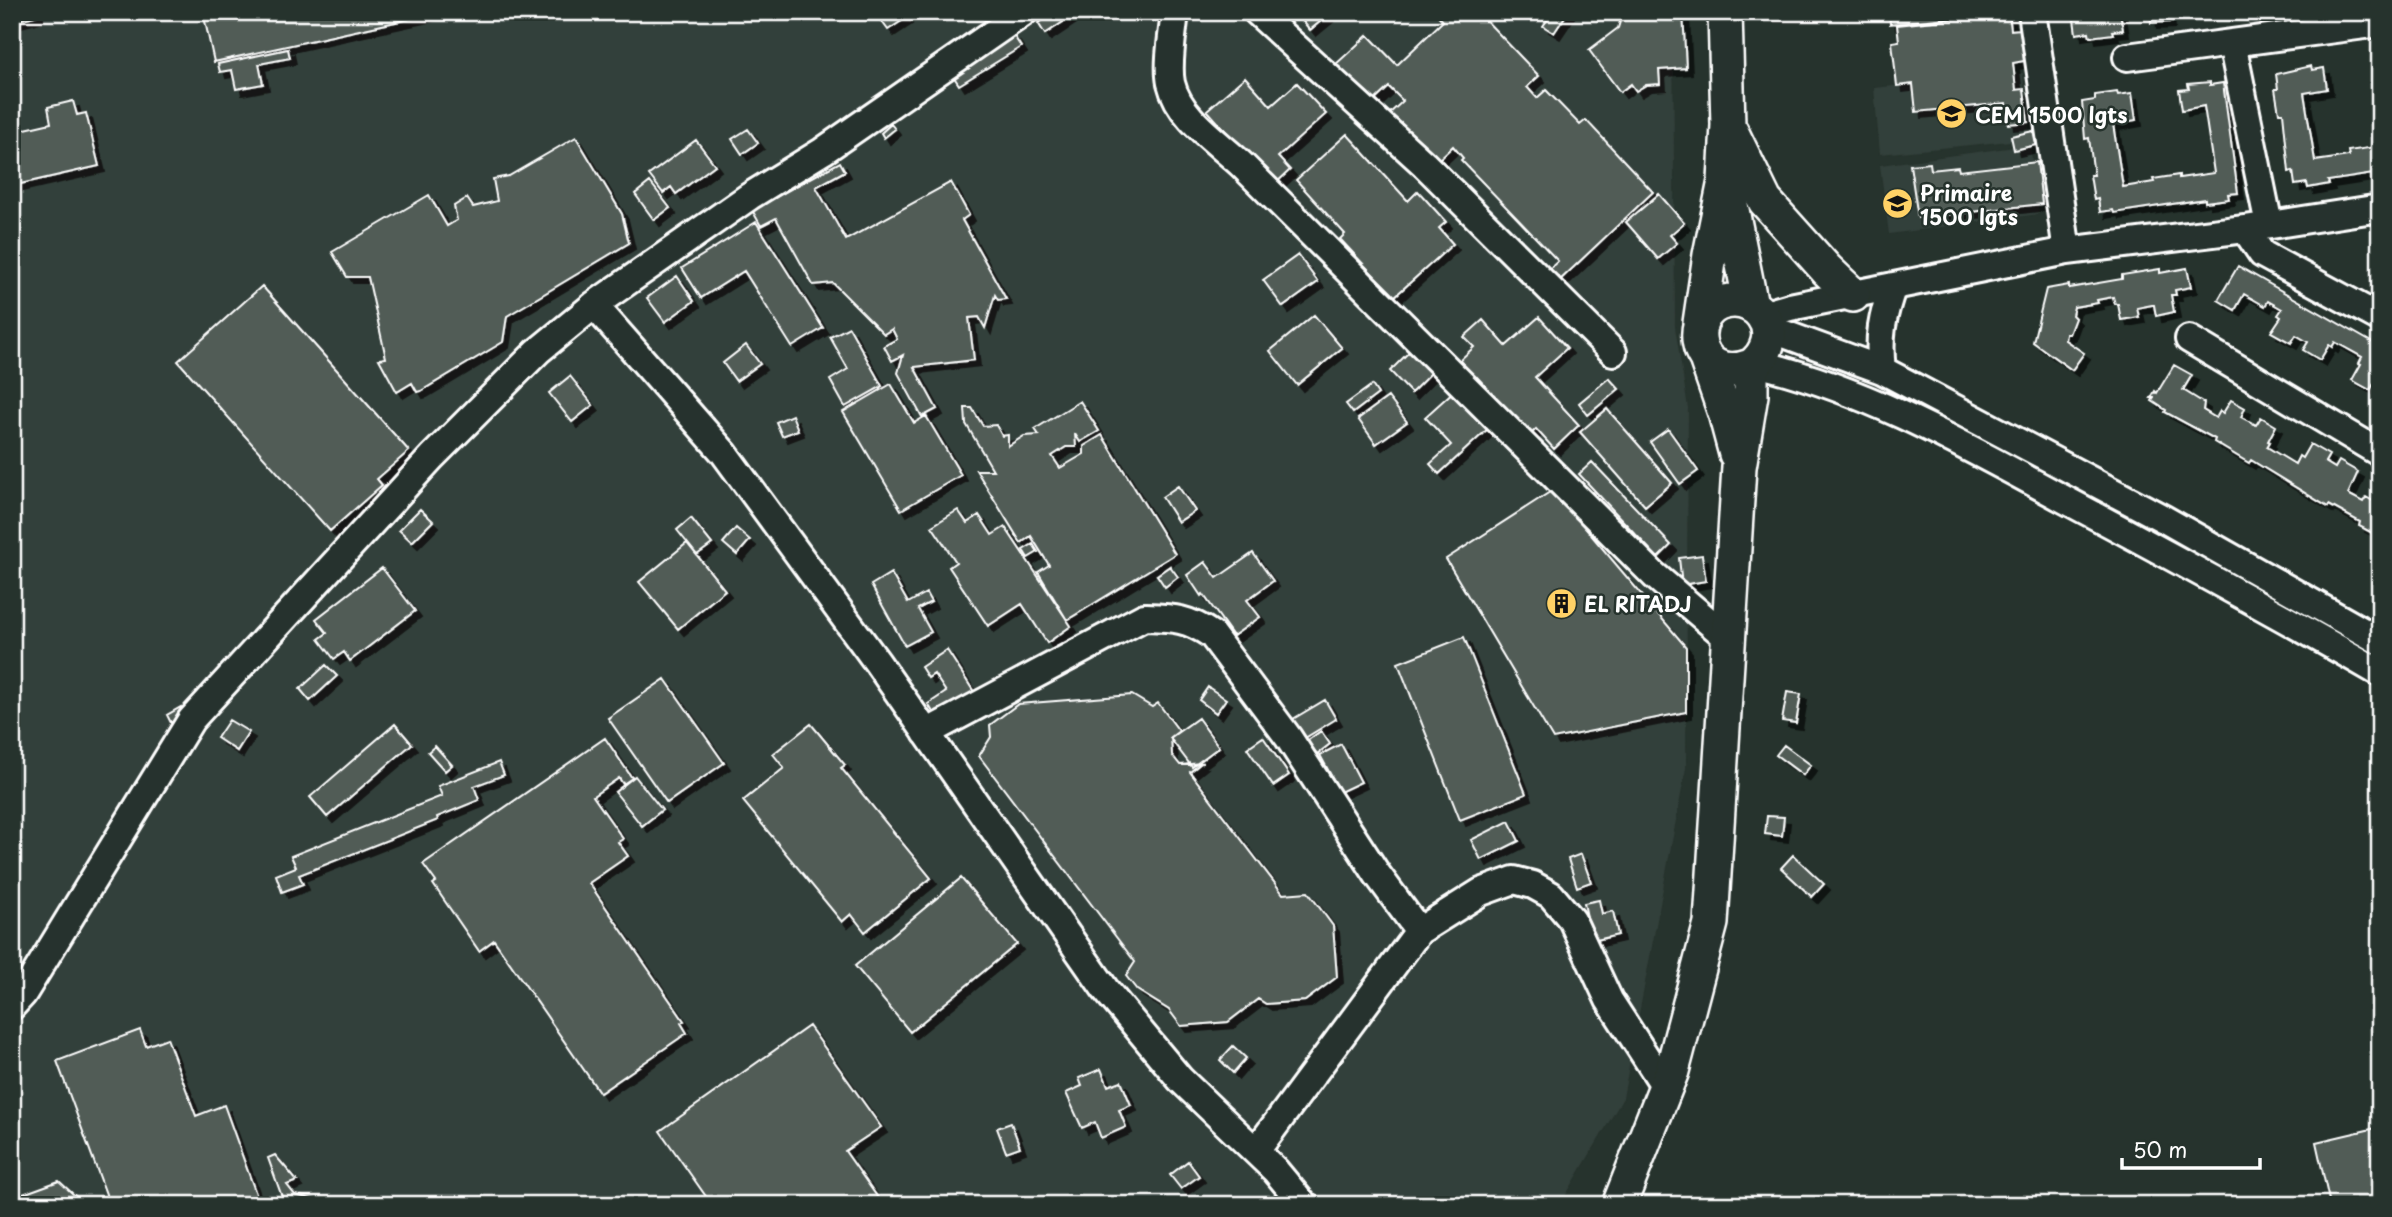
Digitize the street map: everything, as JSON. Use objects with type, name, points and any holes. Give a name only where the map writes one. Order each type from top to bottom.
[{"type":"main road","points":[[1725,12],[1728,125],[1725,181],[1698,335],[1725,413],[1739,467]]},
{"type":"main road","points":[[1728,125],[1765,201],[1853,295]]},
{"type":"main road","points":[[1706,358],[1727,371],[1740,371],[1754,365],[1764,353],[1769,341],[1725,181]]},
{"type":"main road","points":[[1700,323],[1716,305],[1728,301],[1740,301],[1760,316]]},
{"type":"main road","points":[[1619,1205],[1672,1071],[1711,923],[1739,467],[1754,365]]},
{"type":"street","points":[[12,1006],[36,973],[191,720],[432,457],[538,351],[594,304],[1024,12]]},
{"type":"street","points":[[1175,12],[1171,81],[1177,99],[1186,113],[1242,165],[1654,575],[1729,639]]},
{"type":"street","points":[[1257,12],[1424,164],[1613,352]]},
{"type":"street","points":[[2032,12],[2067,251]]},
{"type":"street","points":[[2127,57],[2380,23]]},
{"type":"street","points":[[2232,43],[2262,254],[2380,318]]},
{"type":"street","points":[[1760,316],[2067,251],[2380,208]]},
{"type":"street","points":[[1882,370],[1879,347],[1882,318],[1892,286]]},
{"type":"street","points":[[594,304],[724,453],[926,733],[1105,989],[1180,1079],[1275,1170],[1304,1205]]},
{"type":"street","points":[[1760,316],[1882,370],[2164,519],[2380,641]]},
{"type":"street","points":[[2189,339],[2380,453]]},
{"type":"street","points":[[1754,365],[1797,372],[1883,405],[2276,613],[2380,673]]},
{"type":"street","points":[[926,733],[1144,617],[1177,618],[1196,624],[1212,635],[1288,737],[1377,874],[1419,931]]},
{"type":"street","points":[[1256,1151],[1419,931],[1481,892],[1514,880],[1534,885],[1551,895],[1572,920],[1609,1000],[1666,1088]]},
{"type":"shaded area","points":[[12,12],[1673,12],[1675,327],[1688,408],[1686,768],[1623,1098],[1560,1205],[12,1205]]},
{"type":"shaded area","name":"CEM 1500 lgts","points":[[2023,73],[2030,139],[1880,154],[1874,88]]},
{"type":"shaded area","points":[[2030,145],[2039,214],[1889,234],[1880,165]]},
{"type":"building","points":[[12,12],[37,12],[38,15],[12,22]]},
{"type":"building","points":[[203,12],[441,12],[214,62]]},
{"type":"building","points":[[875,12],[901,12],[906,18],[888,30]]},
{"type":"building","points":[[1054,12],[1078,12],[1045,34],[1038,23]]},
{"type":"building","points":[[1295,12],[1332,12],[1310,30]]},
{"type":"building","points":[[1435,12],[1478,12],[1539,76],[1527,87],[1537,98],[1546,90],[1580,125],[1586,120],[1653,192],[1558,282],[1548,270],[1558,261],[1461,160],[1463,158],[1453,146],[1436,162],[1389,114],[1403,101],[1389,87],[1372,103],[1335,65],[1368,35],[1397,65],[1443,21]]},
{"type":"building","points":[[1553,12],[1568,12],[1554,33],[1543,26]]},
{"type":"building","points":[[1623,12],[1683,12],[1686,68],[1659,70],[1660,84],[1646,85],[1636,91],[1631,84],[1620,92],[1589,50],[1618,28]]},
{"type":"building","points":[[1767,12],[1824,12],[1824,14],[1768,16]]},
{"type":"building","points":[[1889,12],[2004,12],[1890,24]]},
{"type":"building","points":[[2073,12],[2120,12],[2123,30],[2090,37],[2089,32],[2076,34]]},
{"type":"building","points":[[2150,12],[2168,12],[2169,22],[2151,23]]},
{"type":"building","points":[[2009,13],[2011,30],[2021,29],[2024,61],[2013,63],[2016,90],[2024,89],[2028,122],[2008,124],[2006,103],[1916,112],[1913,84],[1897,86],[1892,42],[1899,41],[1897,25]]},
{"type":"building","points":[[1014,36],[1021,47],[959,85],[952,74]]},
{"type":"building","points":[[288,49],[290,58],[259,64],[263,84],[236,89],[232,70],[220,72],[218,64]]},
{"type":"building","points":[[2380,58],[2380,84],[2376,84],[2373,59]]},
{"type":"building","points":[[2311,66],[2312,70],[2324,68],[2327,89],[2304,93],[2315,161],[2349,156],[2348,151],[2375,147],[2380,150],[2380,173],[2328,181],[2329,184],[2308,188],[2307,183],[2295,185],[2293,171],[2289,172],[2283,113],[2279,113],[2275,89],[2278,89],[2276,74]]},
{"type":"building","points":[[1245,77],[1271,106],[1297,83],[1326,114],[1278,157],[1290,170],[1274,185],[1207,110]]},
{"type":"building","points":[[2210,82],[2210,85],[2223,83],[2238,193],[2228,194],[2229,199],[2205,202],[2205,199],[2114,213],[2113,210],[2100,212],[2098,199],[2094,200],[2090,175],[2094,175],[2089,138],[2085,139],[2082,102],[2095,100],[2095,95],[2132,93],[2136,120],[2113,124],[2123,187],[2179,175],[2179,178],[2214,173],[2204,106],[2182,110],[2179,90],[2189,89],[2188,84]]},
{"type":"building","points":[[73,101],[77,115],[86,113],[99,166],[16,185],[12,170],[12,132],[51,123],[48,107]]},
{"type":"building","points":[[891,124],[895,129],[884,138],[881,133]]},
{"type":"building","points":[[748,129],[758,143],[742,154],[732,139]]},
{"type":"building","points":[[2033,131],[2036,145],[2014,150],[2011,136]]},
{"type":"building","points":[[1347,134],[1408,201],[1418,191],[1446,222],[1439,228],[1453,244],[1394,297],[1340,239],[1345,234],[1296,180]]},
{"type":"building","points":[[576,137],[622,214],[629,243],[507,316],[503,342],[421,391],[417,392],[412,383],[397,392],[379,359],[386,358],[368,277],[347,277],[332,252],[429,195],[447,226],[457,220],[454,206],[467,198],[473,207],[497,201],[493,179],[509,176]]},
{"type":"building","points":[[696,140],[715,165],[676,194],[671,187],[663,193],[649,175]]},
{"type":"building","points":[[840,162],[845,171],[816,187],[846,240],[951,182],[969,215],[962,220],[1006,299],[998,300],[995,295],[985,328],[979,317],[969,318],[974,360],[914,367],[937,409],[922,417],[898,373],[903,355],[892,361],[884,346],[897,339],[892,329],[884,334],[833,283],[813,285],[776,218],[761,226],[752,210]]},
{"type":"building","points":[[2037,162],[2042,204],[1918,218],[1910,165],[1930,163],[1931,170],[1958,167],[1959,171]]},
{"type":"building","points":[[650,182],[670,208],[654,220],[635,194]]},
{"type":"building","points":[[1659,194],[1684,223],[1670,235],[1677,243],[1658,259],[1626,222]]},
{"type":"building","points":[[2007,210],[2008,218],[1999,219],[1998,211]]},
{"type":"building","points":[[756,222],[823,328],[792,347],[744,271],[701,298],[682,268]]},
{"type":"building","points":[[1298,255],[1318,282],[1283,307],[1263,280]]},
{"type":"building","points":[[2238,266],[2380,347],[2380,385],[2375,382],[2370,390],[2352,380],[2362,357],[2335,342],[2332,347],[2329,345],[2320,360],[2303,350],[2308,342],[2296,335],[2291,343],[2271,332],[2281,317],[2278,315],[2282,309],[2268,301],[2265,306],[2244,294],[2235,310],[2218,300]]},
{"type":"building","points":[[2187,268],[2191,287],[2175,290],[2176,295],[2171,295],[2174,312],[2156,316],[2152,305],[2137,308],[2139,317],[2121,320],[2118,304],[2115,304],[2113,297],[2074,307],[2072,315],[2075,318],[2065,340],[2084,353],[2072,370],[2033,342],[2046,289],[2122,279],[2122,275],[2160,269],[2160,273]]},
{"type":"building","points":[[677,276],[694,301],[665,322],[647,298]]},
{"type":"building","points":[[262,286],[409,451],[377,479],[382,485],[330,531],[178,361]]},
{"type":"building","points":[[1314,315],[1342,348],[1297,385],[1270,351]]},
{"type":"building","points":[[1539,317],[1567,348],[1535,377],[1579,425],[1554,449],[1536,429],[1530,435],[1459,361],[1474,347],[1464,337],[1483,320],[1506,346]]},
{"type":"building","points":[[849,327],[882,386],[845,407],[830,380],[848,369],[830,337]]},
{"type":"building","points":[[746,345],[760,364],[736,381],[723,363]]},
{"type":"building","points":[[1410,351],[1431,373],[1411,393],[1390,371]]},
{"type":"building","points":[[2174,365],[2192,375],[2183,390],[2204,403],[2203,410],[2216,418],[2220,411],[2223,413],[2231,400],[2245,408],[2241,417],[2256,425],[2261,417],[2276,426],[2267,447],[2295,464],[2310,444],[2329,455],[2325,462],[2335,468],[2339,461],[2358,472],[2348,494],[2363,502],[2366,497],[2380,505],[2380,537],[2359,526],[2360,522],[2329,505],[2328,507],[2251,460],[2249,463],[2214,442],[2215,439],[2165,412],[2166,410],[2152,401],[2154,398],[2151,398]]},
{"type":"building","points":[[570,376],[593,405],[572,422],[549,393]]},
{"type":"building","points":[[1609,378],[1619,389],[1588,415],[1579,403]]},
{"type":"building","points":[[891,384],[914,423],[926,416],[961,475],[901,510],[843,412]]},
{"type":"building","points":[[1372,385],[1378,394],[1353,413],[1346,404]]},
{"type":"building","points":[[1455,390],[1490,427],[1439,474],[1430,464],[1451,445],[1425,417]]},
{"type":"building","points":[[1388,397],[1407,422],[1376,444],[1358,419]]},
{"type":"building","points":[[1080,401],[1099,431],[1080,442],[1075,434],[1076,447],[1066,447],[1052,456],[1060,468],[1084,454],[1084,446],[1102,435],[1175,554],[1067,620],[1038,572],[1049,565],[1031,536],[1021,543],[976,470],[993,470],[966,424],[965,408],[972,408],[983,426],[996,425],[1002,436],[1008,435],[1008,446],[1024,436],[1039,435],[1035,429]]},
{"type":"building","points":[[1607,409],[1672,483],[1645,506],[1580,432]]},
{"type":"building","points":[[792,415],[798,430],[782,436],[776,422]]},
{"type":"building","points":[[1668,429],[1698,471],[1680,484],[1650,442]]},
{"type":"building","points":[[1592,462],[1671,545],[1658,558],[1579,474]]},
{"type":"building","points":[[1178,486],[1195,511],[1178,522],[1162,497]]},
{"type":"building","name":"EL RITADJ","points":[[1553,490],[1686,647],[1686,712],[1553,739],[1446,559]]},
{"type":"building","points":[[420,509],[433,521],[412,542],[399,530]]},
{"type":"building","points":[[958,510],[967,523],[979,515],[992,535],[1005,527],[1071,626],[1047,643],[1022,604],[988,626],[949,567],[956,562],[932,526]]},
{"type":"building","points":[[691,518],[712,544],[697,555],[677,530]]},
{"type":"building","points":[[736,528],[750,540],[737,555],[723,543]]},
{"type":"building","points":[[687,543],[725,590],[678,629],[639,582]]},
{"type":"building","points":[[1033,544],[1038,552],[1028,558],[1023,550]]},
{"type":"building","points":[[1253,553],[1273,581],[1247,600],[1260,617],[1233,636],[1187,575],[1205,562],[1217,578]]},
{"type":"building","points":[[1702,555],[1706,581],[1682,585],[1679,558]]},
{"type":"building","points":[[1170,566],[1178,577],[1165,587],[1157,575]]},
{"type":"building","points":[[382,568],[415,611],[350,661],[344,652],[334,659],[319,639],[327,633],[316,619]]},
{"type":"building","points":[[891,573],[908,603],[926,593],[931,602],[918,609],[931,632],[905,646],[871,585]]},
{"type":"building","points":[[1464,637],[1526,794],[1460,820],[1398,663]]},
{"type":"building","points":[[947,650],[974,692],[936,717],[928,704],[946,692],[934,674],[928,678],[921,667]]},
{"type":"building","points":[[326,665],[337,676],[310,701],[300,689]]},
{"type":"building","points":[[665,679],[724,763],[667,803],[608,718]]},
{"type":"building","points":[[1208,687],[1226,699],[1216,713],[1199,700]]},
{"type":"building","points":[[1787,692],[1801,694],[1796,723],[1782,721]]},
{"type":"building","points":[[1132,695],[1152,707],[1158,703],[1179,731],[1171,737],[1172,755],[1180,765],[1201,763],[1190,772],[1283,894],[1308,892],[1333,926],[1337,977],[1305,1001],[1266,1004],[1258,999],[1228,1022],[1181,1026],[1169,1010],[1137,990],[1126,976],[1135,962],[979,756],[991,737],[990,725],[1018,704]]},
{"type":"building","points":[[1325,700],[1336,719],[1305,738],[1293,719]]},
{"type":"building","points":[[181,707],[185,716],[171,723],[167,715]]},
{"type":"building","points":[[1198,718],[1219,747],[1192,767],[1170,738]]},
{"type":"building","points":[[229,720],[249,732],[237,751],[217,738]]},
{"type":"building","points":[[395,724],[412,744],[327,817],[310,797]]},
{"type":"building","points":[[811,724],[845,765],[841,768],[931,878],[865,932],[851,914],[842,922],[743,801],[784,768],[773,754]]},
{"type":"building","points":[[1321,731],[1330,744],[1317,754],[1307,741]]},
{"type":"building","points":[[1263,737],[1289,775],[1273,786],[1247,748]]},
{"type":"building","points":[[605,738],[632,778],[623,784],[619,778],[593,796],[623,839],[618,842],[628,856],[589,883],[684,1021],[681,1023],[687,1033],[600,1093],[494,940],[479,951],[433,884],[436,882],[423,864]]},
{"type":"building","points":[[1341,744],[1361,782],[1340,792],[1320,755]]},
{"type":"building","points":[[1784,745],[1811,765],[1803,775],[1776,755]]},
{"type":"building","points":[[435,746],[452,765],[445,771],[428,752]]},
{"type":"building","points":[[499,762],[504,775],[474,786],[479,800],[437,817],[438,820],[299,875],[303,884],[282,892],[276,875],[296,867],[291,856],[442,796],[438,786]]},
{"type":"building","points":[[635,776],[662,810],[642,826],[615,792]]},
{"type":"building","points":[[1767,816],[1784,817],[1782,836],[1765,834]]},
{"type":"building","points":[[1509,821],[1519,841],[1481,860],[1471,840]]},
{"type":"building","points":[[1581,854],[1591,882],[1577,887],[1568,859]]},
{"type":"building","points":[[1793,855],[1824,884],[1812,897],[1781,868]]},
{"type":"building","points":[[961,878],[1017,944],[910,1032],[855,966]]},
{"type":"building","points":[[1599,900],[1602,914],[1613,911],[1618,935],[1592,941],[1584,903]]},
{"type":"building","points":[[809,1026],[881,1127],[845,1151],[883,1205],[712,1205],[660,1131]]},
{"type":"building","points":[[140,1030],[146,1046],[167,1038],[196,1116],[224,1105],[260,1205],[110,1205],[57,1061]]},
{"type":"building","points":[[1233,1046],[1246,1058],[1233,1073],[1220,1060]]},
{"type":"building","points":[[1101,1069],[1108,1086],[1121,1081],[1131,1105],[1119,1110],[1126,1127],[1101,1138],[1095,1122],[1082,1128],[1066,1093],[1082,1086],[1079,1078]]},
{"type":"building","points":[[1011,1123],[1020,1147],[1006,1152],[997,1128]]},
{"type":"building","points":[[2380,1127],[2380,1205],[2330,1205],[2316,1142]]},
{"type":"building","points":[[275,1155],[297,1181],[287,1185],[295,1195],[312,1199],[297,1205],[285,1205],[268,1158]]},
{"type":"building","points":[[1188,1161],[1199,1176],[1181,1189],[1170,1175]]},
{"type":"building","points":[[59,1181],[85,1205],[12,1205],[12,1198]]},
{"type":"place","name":"CEM 1500 lgts","points":[[1952,114]]},
{"type":"place","name":"Primaire 1500 lgts","points":[[1897,204]]},
{"type":"place","name":"EL RITADJ","points":[[1561,603]]}]
